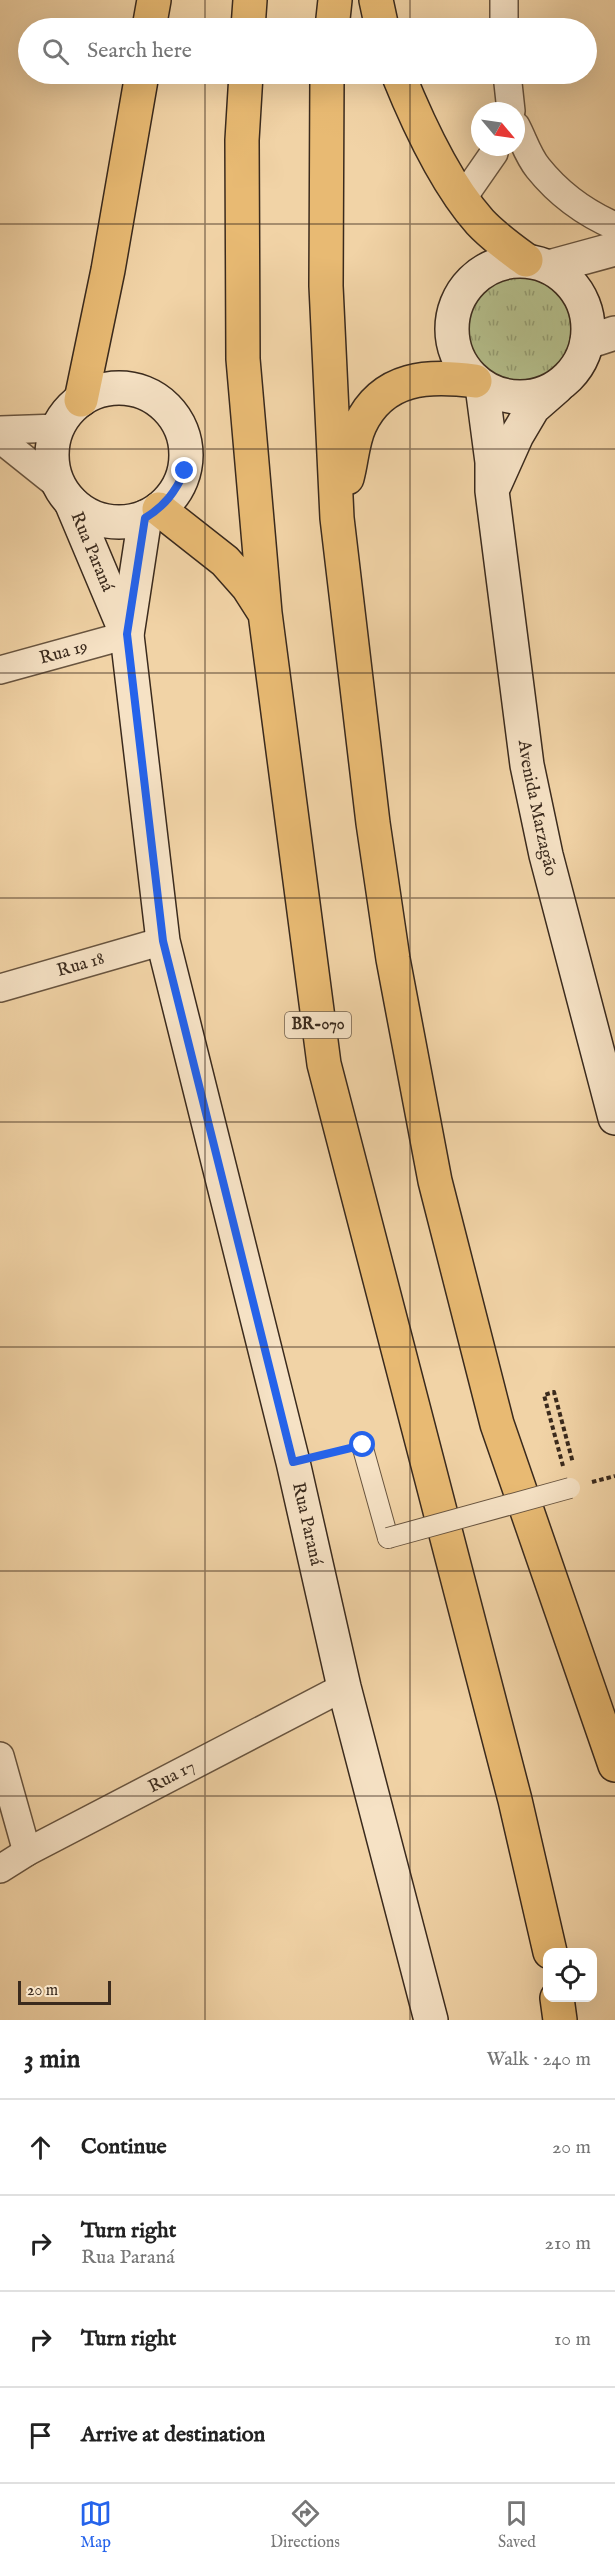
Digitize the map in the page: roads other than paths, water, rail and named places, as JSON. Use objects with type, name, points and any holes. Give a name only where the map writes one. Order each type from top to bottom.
[{"type":"highway","points":[[151,18],[154,0]]},
{"type":"highway","points":[[249,18],[250,0]]},
{"type":"highway","points":[[333,18],[335,0]]},
{"type":"highway","points":[[376,0],[380,18]]},
{"type":"highway","points":[[81,400],[108,270],[140,84]]},
{"type":"highway","name":"BR-070","points":[[245,84],[242,140],[243,359],[265,613],[324,1064],[515,1800],[548,1948]]},
{"type":"highway","points":[[327,84],[326,286],[337,518],[373,823],[393,959],[435,1181],[497,1424],[615,1765]]},
{"type":"highway","points":[[402,84],[413,110],[462,199],[482,224],[538,264]]},
{"type":"highway","points":[[337,518],[350,469],[352,448],[360,424],[375,402],[390,390],[415,380],[443,377],[478,383]]},
{"type":"highway","points":[[152,513],[225,561],[248,587],[265,613]]},
{"type":"highway","points":[[558,2002],[560,2020]]},
{"type":"main road","points":[[559,385],[540,394],[520,397],[500,394],[478,383],[460,362],[452,338],[453,313],[463,291],[480,273],[502,262],[538,264],[615,249]]},
{"type":"main road","points":[[492,491],[517,435],[533,408],[572,373],[581,358],[601,337],[587,320],[581,298],[568,279],[538,264]]},
{"type":"main road","name":"Avenida Marzagão","points":[[478,383],[492,462],[492,491],[527,765],[546,855],[615,1118]]},
{"type":"main road","points":[[125,388],[147,394],[157,400],[166,407],[180,425],[186,448],[185,471],[175,492],[152,513],[126,522],[105,521],[86,514],[65,494],[53,467],[53,447],[58,428],[68,412],[81,400],[102,390],[125,388]]},
{"type":"main road","name":"Rua Paraná","points":[[65,494],[127,634],[163,941],[293,1462],[344,1687],[431,2020]]},
{"type":"main road","name":"Rua Paraná","points":[[127,634],[152,513]]},
{"type":"street","points":[[504,0],[504,18]]},
{"type":"street","points":[[525,144],[536,166],[558,189],[593,217],[615,226]]},
{"type":"street","points":[[462,199],[492,156]]},
{"type":"street","points":[[0,430],[58,428]]},
{"type":"street","points":[[0,439],[65,494]]},
{"type":"street","name":"Rua 19","points":[[0,670],[127,634]]},
{"type":"street","name":"Rua 18","points":[[0,988],[163,941]]},
{"type":"street","points":[[363,1445],[388,1538],[578,1486]]},
{"type":"street","name":"Rua 17","points":[[0,1869],[27,1852],[344,1687]]},
{"type":"street","points":[[0,1756],[27,1852]]}]
